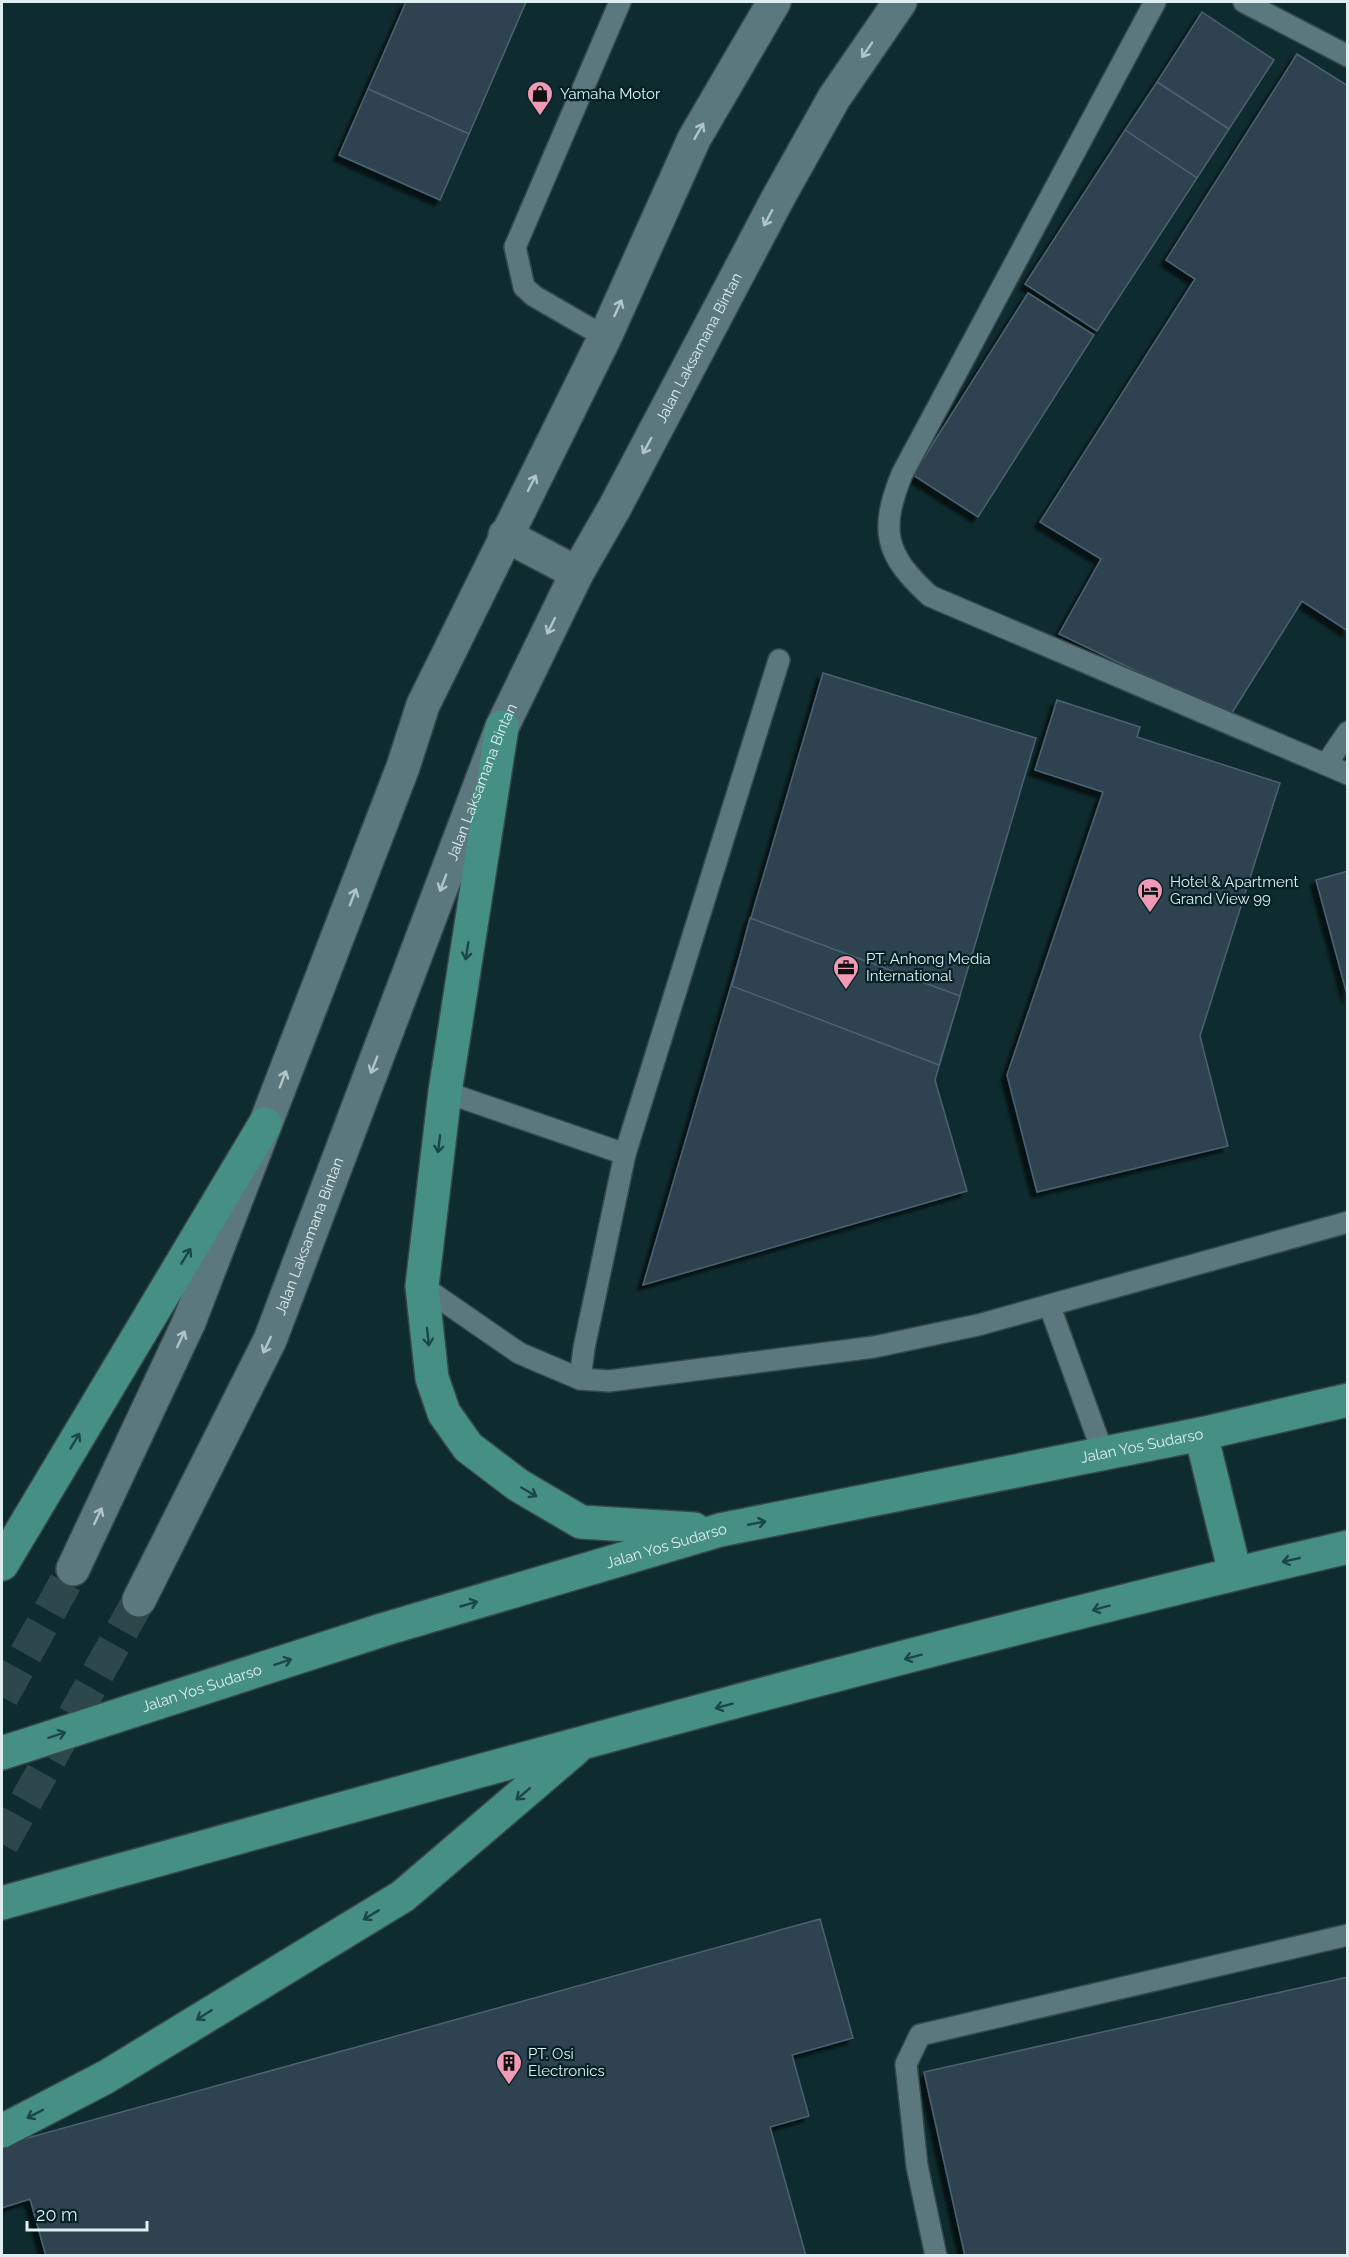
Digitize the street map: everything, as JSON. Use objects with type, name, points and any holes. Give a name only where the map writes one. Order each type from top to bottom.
[{"type":"main road","points":[[74,1569],[189,1322],[403,767],[423,705],[505,535],[605,337],[694,139],[774,2]]},
{"type":"main road","name":"Jalan Laksamana Bintan","points":[[139,1600],[270,1340],[502,727],[577,573],[615,507],[834,98],[900,2]]},
{"type":"main road","points":[[505,535],[577,573]]},
{"type":"main road","points":[[502,727],[445,1092],[422,1286],[432,1378],[444,1413],[468,1447],[518,1485],[581,1522],[720,1530]]},
{"type":"main road","points":[[2,1564],[265,1124]]},
{"type":"main road","name":"Jalan Yos Sudarso","points":[[2,1753],[382,1630],[720,1530],[1202,1434],[1347,1400]]},
{"type":"main road","points":[[1202,1434],[1235,1573]]},
{"type":"main road","points":[[2,1904],[583,1742],[1235,1573],[1347,1547]]},
{"type":"main road","points":[[2,2131],[106,2077],[403,1896],[583,1742]]},
{"type":"lane","points":[[605,337],[534,296],[524,287],[515,247],[620,2]]},
{"type":"lane","points":[[1155,2],[902,474],[890,505],[887,530],[908,575],[930,596],[1327,763],[1347,774]]},
{"type":"lane","points":[[1244,2],[1347,56]]},
{"type":"lane","points":[[580,1379],[584,1348],[625,1154],[779,660]]},
{"type":"lane","points":[[1327,763],[1347,732]]},
{"type":"lane","points":[[445,1092],[625,1154]]},
{"type":"lane","points":[[422,1286],[519,1353],[580,1379],[609,1381],[874,1347],[978,1325],[1050,1307],[1347,1222]]},
{"type":"lane","points":[[1050,1307],[1103,1454]]},
{"type":"lane","points":[[936,2256],[917,2166],[906,2064],[920,2035],[1347,1935]]},
{"type":"building","points":[[406,2],[526,2],[469,134],[368,89]]},
{"type":"building","points":[[1202,12],[1274,60],[1229,129],[1157,82]]},
{"type":"building","points":[[1297,54],[1348,86],[1348,631],[1302,601],[1230,716],[1059,634],[1101,559],[1040,522],[1195,279],[1166,260]]},
{"type":"building","points":[[1157,82],[1229,129],[1197,178],[1125,130]]},
{"type":"building","points":[[368,89],[469,134],[440,200],[339,155]]},
{"type":"building","points":[[1125,130],[1197,178],[1097,331],[1025,284]]},
{"type":"building","points":[[1028,293],[1094,335],[978,517],[913,475]]},
{"type":"building","points":[[823,673],[1036,738],[935,1080],[967,1191],[643,1285]]},
{"type":"building","name":"Hotel & Apartment Grand View 99","points":[[1057,700],[1140,727],[1137,737],[1280,783],[1200,1036],[1228,1146],[1037,1192],[1007,1075],[1103,792],[1035,770]]},
{"type":"building","points":[[1348,871],[1348,998],[1316,880]]},
{"type":"building","name":"PT. Anhong Media International","points":[[750,918],[960,996],[939,1065],[732,986]]},
{"type":"building","name":"PT. Osi Electronics","points":[[820,1919],[853,2038],[792,2055],[809,2116],[770,2127],[806,2256],[46,2256],[30,2199],[2,2208],[2,2145]]},
{"type":"building","points":[[1348,1977],[1348,2256],[965,2256],[924,2072]]},
{"type":"tunnel","points":[[2,1697],[73,1569]]},
{"type":"tunnel","points":[[2,1844],[139,1600]]},
{"type":"place","name":"Yamaha Motor","points":[[540,117]]},
{"type":"place","name":"Hotel & Apartment Grand View 99","points":[[1150,914]]},
{"type":"place","name":"PT. Anhong Media International","points":[[846,991]]},
{"type":"place","name":"PT. Osi Electronics","points":[[509,2086]]}]
